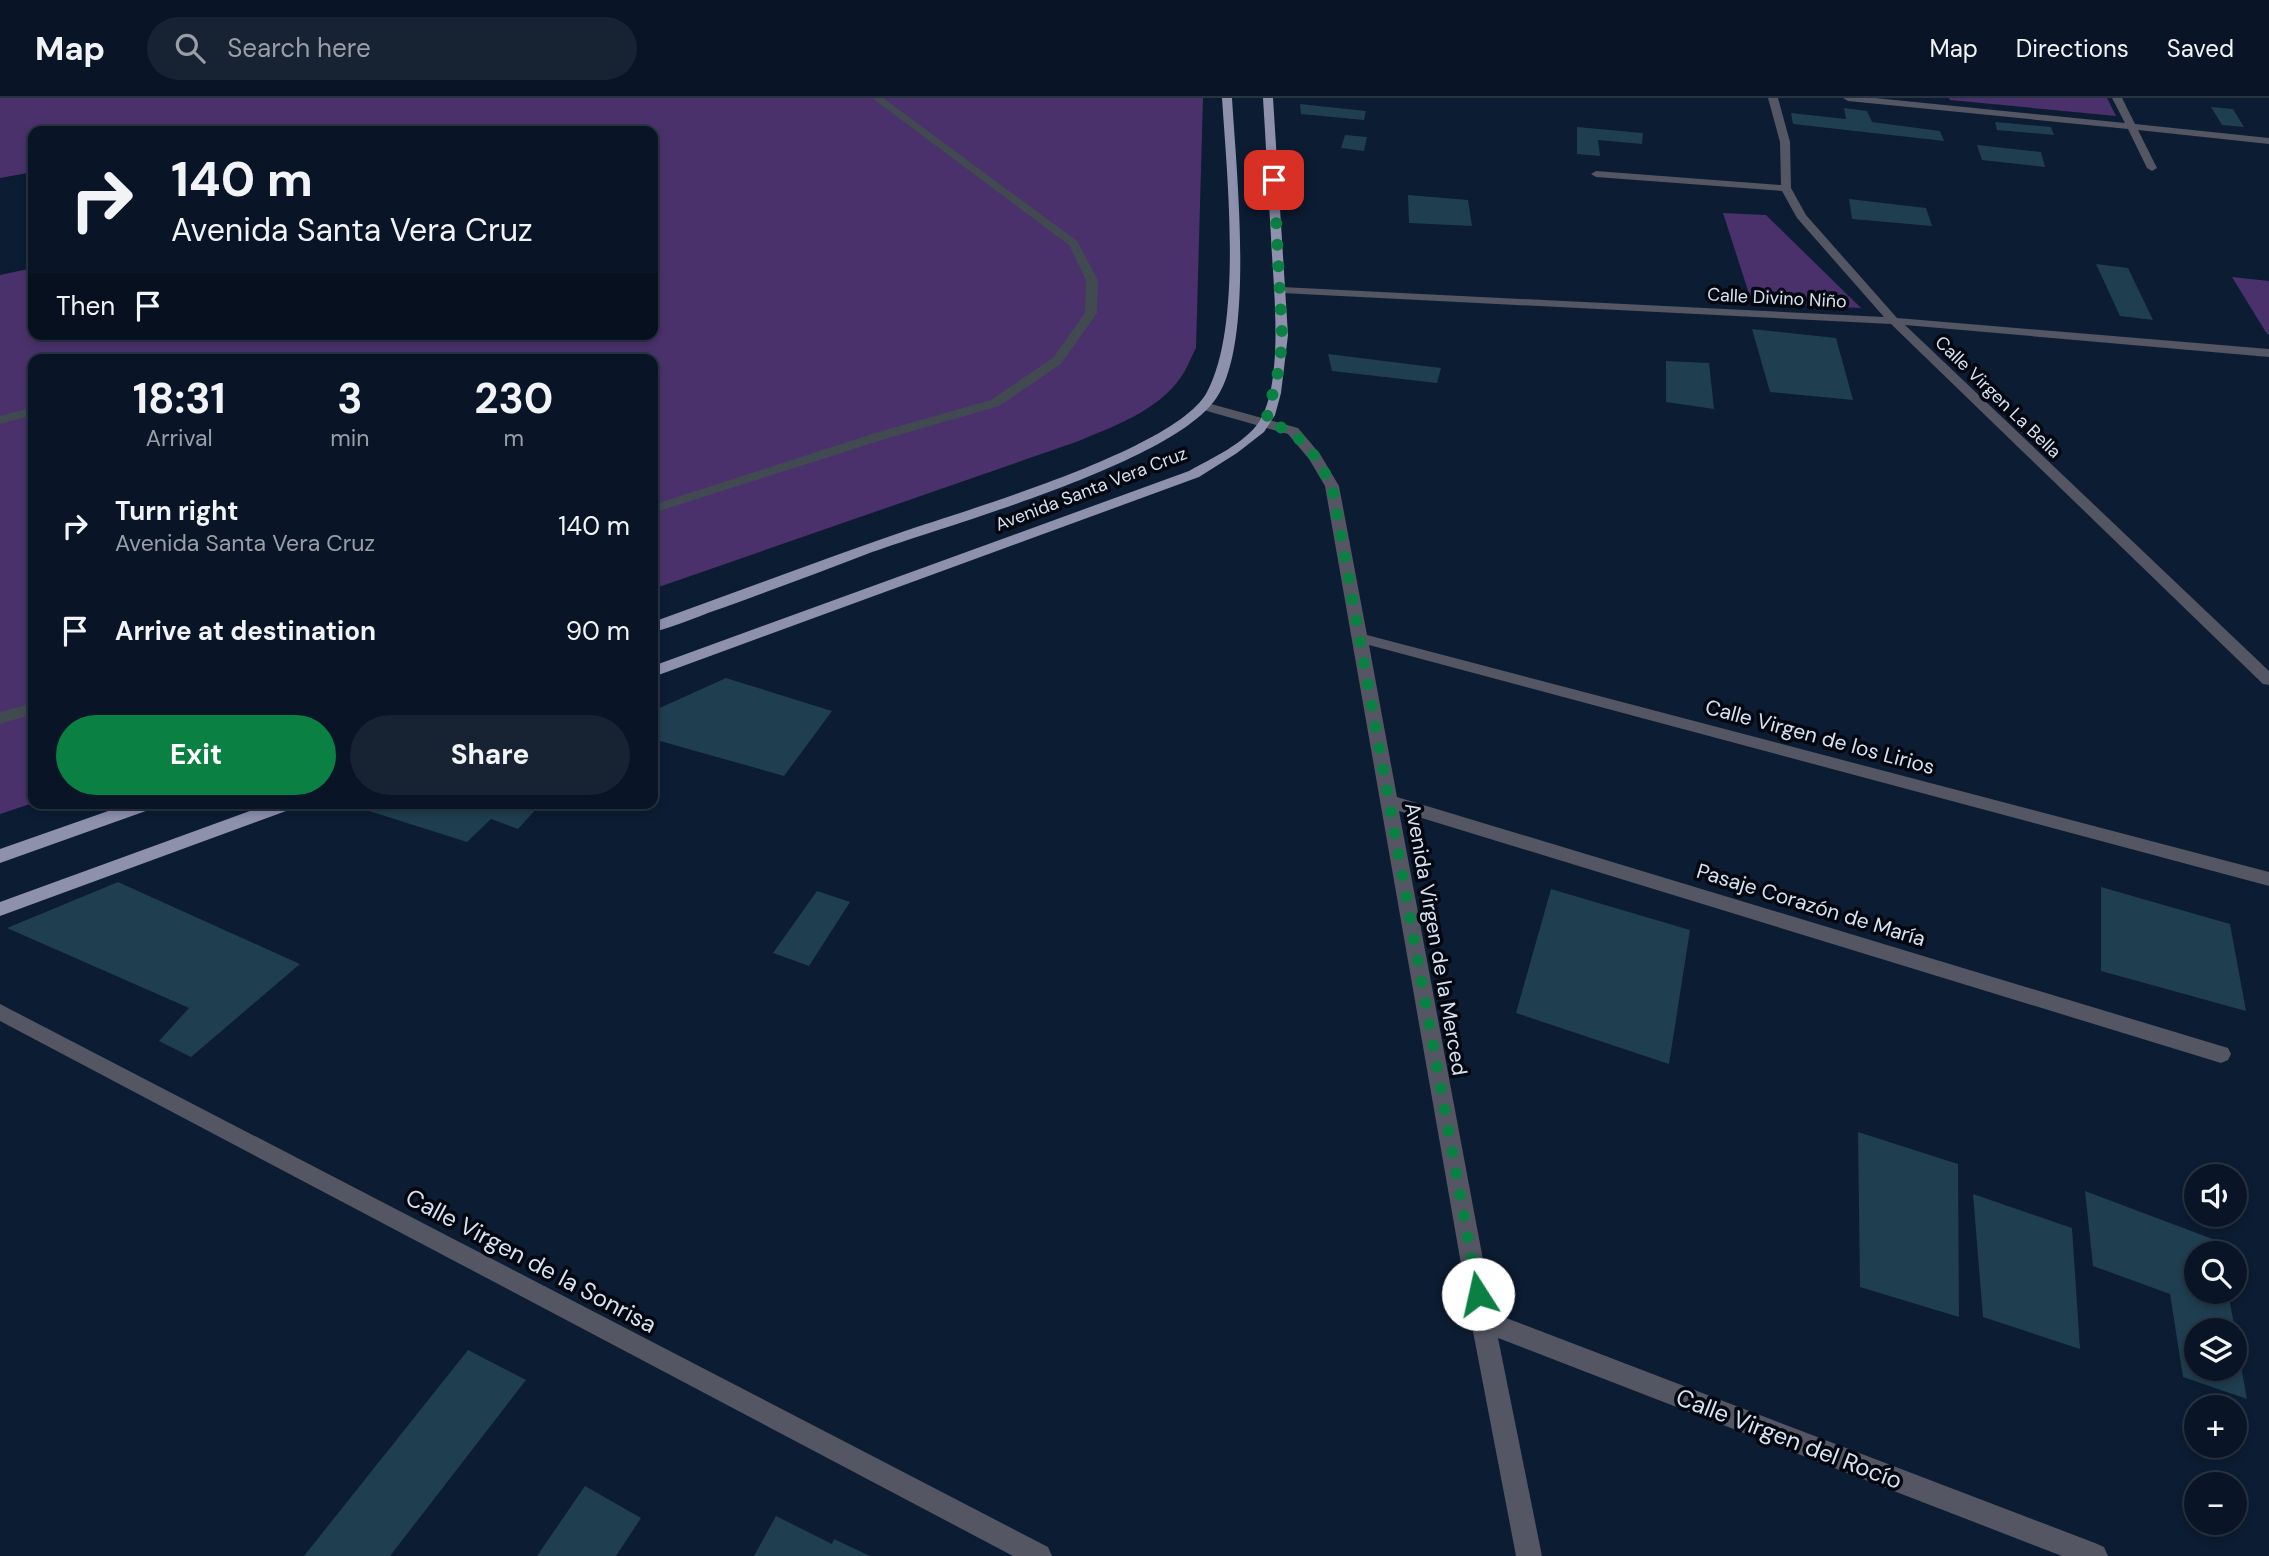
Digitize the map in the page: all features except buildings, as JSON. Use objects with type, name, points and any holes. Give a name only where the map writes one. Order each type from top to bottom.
[{"type":"main road","name":"Avenida Santa Vera Cruz","points":[[658,625],[1108,463],[1182,425],[1204,406],[1221,378],[1230,344],[1233,211],[1227,98]]},
{"type":"main road","points":[[1266,421],[1280,364],[1282,290],[1268,98]]},
{"type":"main road","name":"Avenida Santa Vera Cruz","points":[[658,670],[1194,474],[1235,448],[1266,421]]},
{"type":"main road","points":[[0,856],[134,809]]},
{"type":"main road","points":[[0,909],[275,809]]},
{"type":"street","name":"Calle Virgen La Bella","points":[[1773,98],[1785,142],[1786,188],[1801,216],[1894,321],[2269,680]]},
{"type":"street","points":[[1848,98],[2269,141]]},
{"type":"street","points":[[2117,98],[2152,168]]},
{"type":"street","points":[[1596,174],[1786,188]]},
{"type":"street","name":"Calle Divino Niño","points":[[1282,290],[1894,321],[2269,353]]},
{"type":"street","name":"Avenida Virgen de la Merced","points":[[1204,406],[1266,421],[1293,431],[1315,457],[1332,486],[1483,1321],[1529,1556]]},
{"type":"street","name":"Calle Virgen de los Lirios","points":[[1360,638],[2269,879]]},
{"type":"street","name":"Pasaje Corazón de María","points":[[1388,801],[2221,1054]]},
{"type":"street","name":"Calle Virgen de la Sonrisa","points":[[0,1012],[1038,1556]]},
{"type":"street","name":"Calle Virgen del Rocío","points":[[1483,1321],[2095,1556]]},
{"type":"shaded area","points":[[0,98],[1203,98],[1196,348],[1181,377],[1160,399],[1133,417],[1104,430],[658,587],[658,354],[28,354],[28,805],[0,814],[0,275],[28,269],[28,340],[658,340],[658,126],[28,126],[28,173],[0,178]]},
{"type":"shaded area","points":[[1949,98],[2107,98],[2116,116],[1950,100]]},
{"type":"shaded area","points":[[1723,213],[1766,215],[1861,308],[1752,303]]},
{"type":"shaded area","points":[[2232,277],[2269,281],[2269,334],[2267,334]]},
{"type":"waterway","points":[[658,507],[880,436],[995,403],[1057,361],[1091,313],[1092,280],[1073,243],[877,98]]},
{"type":"waterway","points":[[0,420],[28,412]]},
{"type":"waterway","points":[[0,718],[28,710]]},
{"type":"route","points":[[1274,180],[1282,290],[1282,335],[1280,364],[1266,421],[1293,431],[1315,457],[1332,486],[1478,1294]]}]
